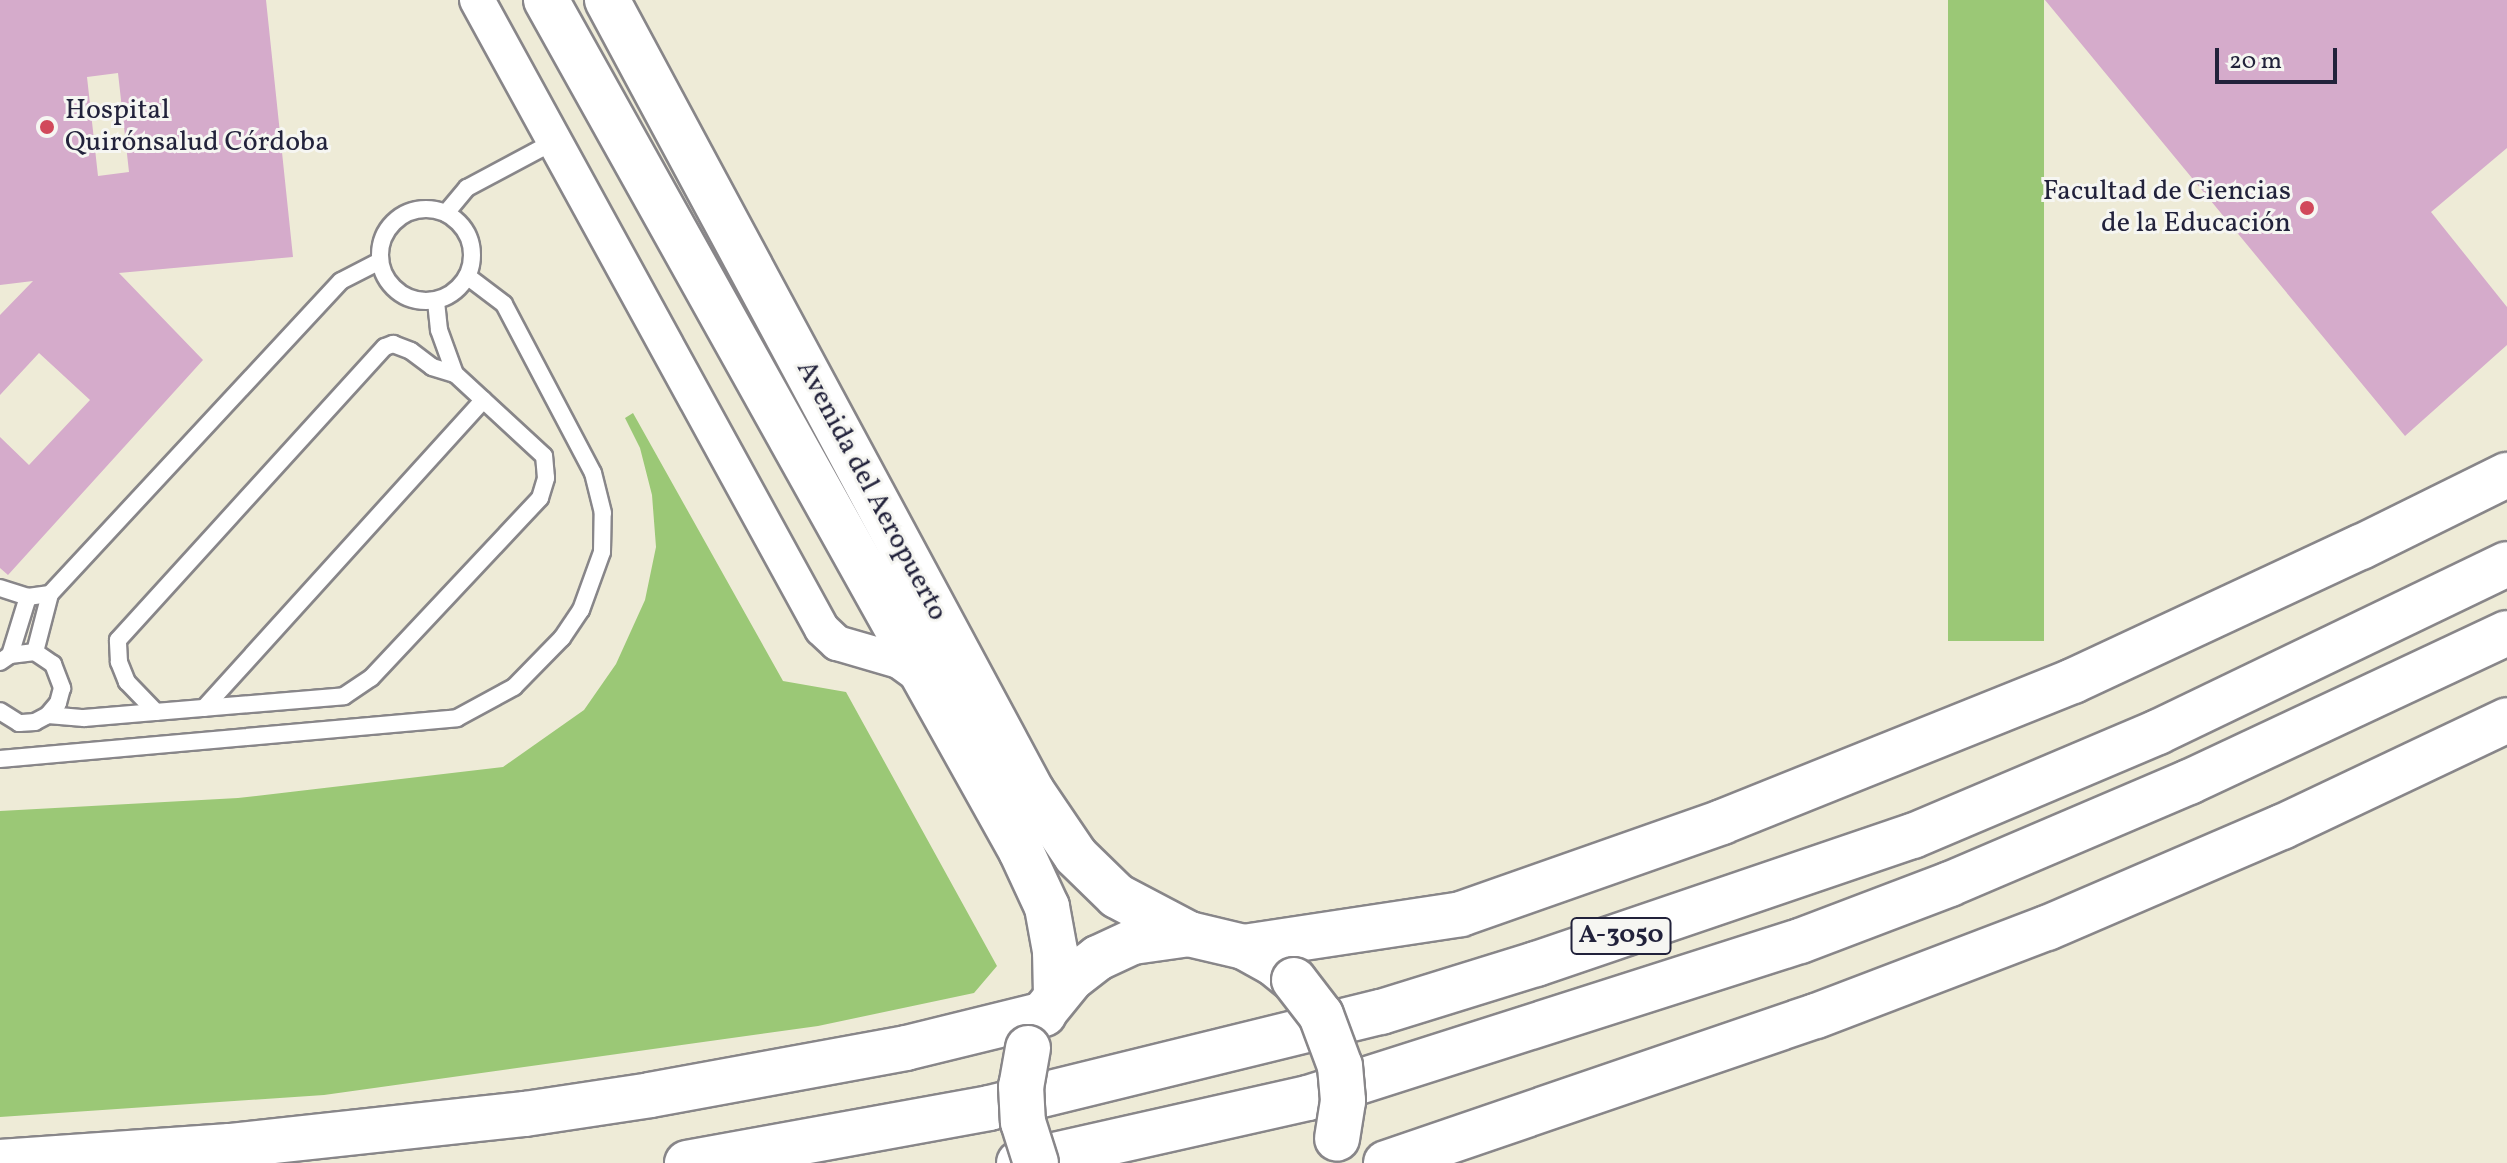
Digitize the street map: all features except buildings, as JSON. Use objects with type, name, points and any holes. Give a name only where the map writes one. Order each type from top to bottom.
[{"type":"main road","name":"Avenida del Aeropuerto","points":[[546,0],[1021,851],[1047,907],[1055,951],[1043,1018],[1021,1086],[1023,1122],[1036,1163]]},
{"type":"main road","name":"Avenida del Aeropuerto","points":[[607,0],[1032,791],[1076,856],[1117,896],[1189,934]]},
{"type":"main road","points":[[1244,947],[1461,914],[1722,822],[2073,681],[2361,547],[2507,475]]},
{"type":"main road","name":"A-3050","points":[[687,1163],[989,1108],[1381,1012],[1536,964],[1913,836],[2158,732],[2507,564]]},
{"type":"main road","name":"A-3050","points":[[1019,1163],[1308,1098],[1800,941],[1950,884],[2189,782],[2507,633]]},
{"type":"main road","points":[[1386,1163],[1816,1016],[2047,928],[2282,827],[2507,720]]},
{"type":"main road","points":[[0,1162],[229,1146],[525,1114],[876,1054],[1043,1018],[1098,958],[1133,942],[1189,934],[1244,947],[1273,963],[1294,980],[1321,1015],[1340,1066],[1343,1101],[1332,1151]]},
{"type":"street","name":"Avenida del Aeropuerto","points":[[477,0],[822,629],[837,643],[899,661],[926,681]]},
{"type":"lane","points":[[446,213],[467,188],[555,141]]},
{"type":"lane","points":[[430,208],[446,213],[460,223],[469,237],[472,253],[467,276],[450,294],[436,301],[420,301],[393,288],[380,261],[381,245],[387,229],[399,217],[413,210],[430,208]]},
{"type":"lane","points":[[35,652],[50,594],[341,281],[380,261]]},
{"type":"lane","points":[[0,759],[457,718],[514,687],[553,648],[581,610],[594,580],[602,552],[600,500],[593,473],[504,304],[467,276]]},
{"type":"lane","points":[[436,301],[439,330],[455,374]]},
{"type":"lane","points":[[48,715],[84,718],[156,712],[204,708],[344,696],[371,678],[540,498],[546,478],[544,456],[455,374],[432,367],[411,351],[393,344],[385,347],[118,640],[119,662],[127,682],[156,712]]},
{"type":"lane","points":[[204,708],[483,400]]},
{"type":"lane","points":[[0,588],[28,597],[50,594]]},
{"type":"lane","points":[[5,658],[28,597]]},
{"type":"lane","points":[[0,723],[35,722],[48,715],[58,703],[62,688],[59,673],[53,664],[35,652],[5,658]]},
{"type":"lane","points":[[0,711],[19,723]]},
{"type":"green space","points":[[1948,0],[2044,0],[2044,641],[1948,641]]},
{"type":"green space","points":[[633,413],[783,681],[846,692],[997,966],[974,993],[818,1026],[324,1095],[0,1117],[0,811],[238,798],[503,767],[584,710],[616,664],[645,600],[656,547],[652,495],[640,448],[625,418]]},
{"type":"place","name":"Hospital Quirónsalud Córdoba","points":[[47,127]]},
{"type":"place","name":"Facultad de Ciencias de la Educación","points":[[2307,208]]}]
